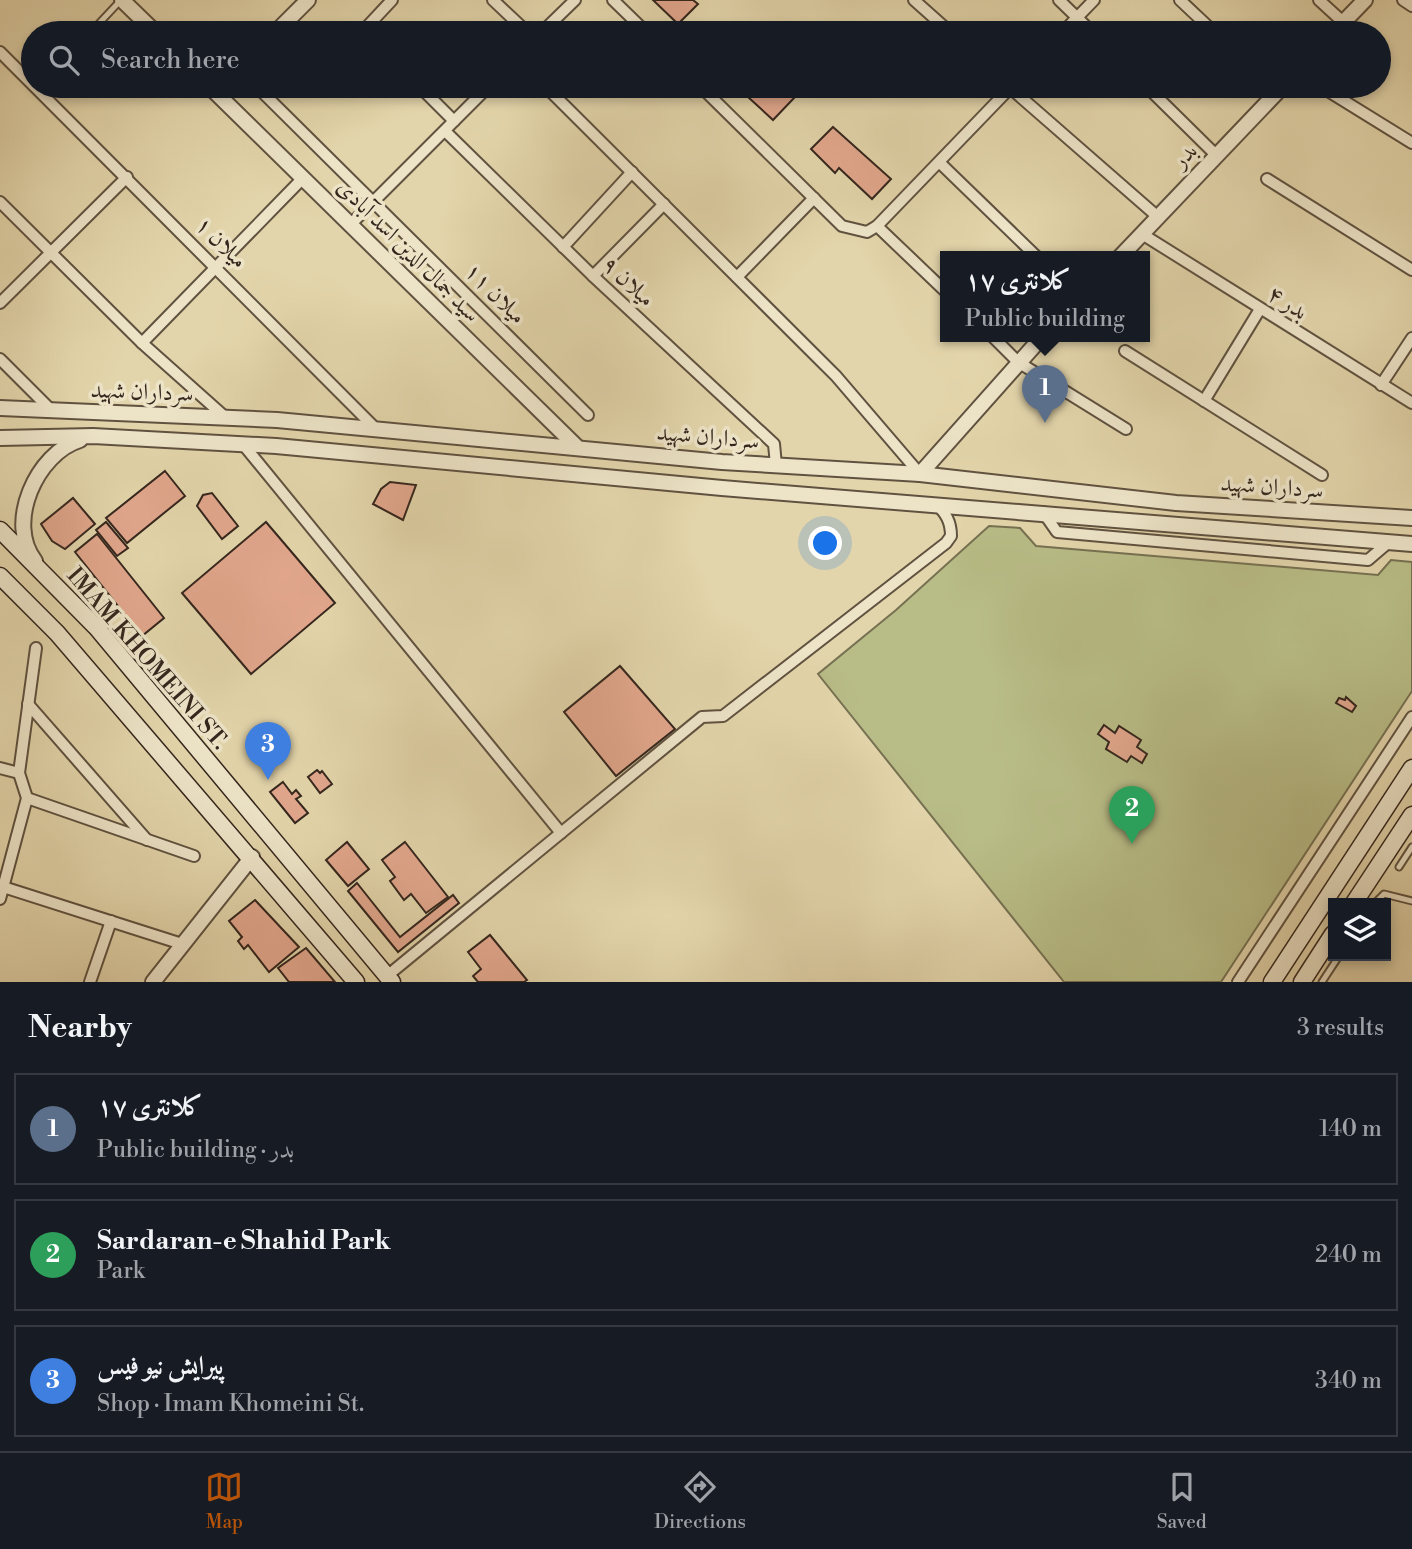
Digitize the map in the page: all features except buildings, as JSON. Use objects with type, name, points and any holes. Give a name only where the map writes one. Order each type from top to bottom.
[{"type":"main road","name":"IMAM KHOMEINI ST.","points":[[0,530],[96,627],[389,979]]},
{"type":"main road","points":[[0,576],[57,633],[252,857],[352,977],[370,955]]},
{"type":"main road","points":[[1272,982],[1412,768]]},
{"type":"main road","points":[[1357,898],[1412,814]]},
{"type":"main road","points":[[1302,982],[1328,942]]},
{"type":"street","points":[[122,0],[144,21]]},
{"type":"street","points":[[287,21],[308,0]]},
{"type":"street","points":[[374,21],[392,0]]},
{"type":"street","points":[[493,0],[515,21]]},
{"type":"street","points":[[553,21],[575,0]]},
{"type":"street","points":[[613,0],[635,21]]},
{"type":"street","points":[[914,0],[938,21]]},
{"type":"street","points":[[1059,0],[1081,21]]},
{"type":"street","points":[[1073,21],[1094,0]]},
{"type":"street","points":[[1180,0],[1202,21]]},
{"type":"street","points":[[1319,0],[1333,21]]},
{"type":"street","points":[[1344,21],[1364,0]]},
{"type":"street","points":[[1403,0],[1412,6]]},
{"type":"street","name":"میلان ۱","points":[[0,52],[21,72]]},
{"type":"street","name":"میلان ۱","points":[[48,98],[377,430]]},
{"type":"street","name":"سید جمال الدین اسد آبادی","points":[[226,98],[303,178],[576,446]]},
{"type":"street","name":"میلان ۱۱","points":[[268,98],[588,415]]},
{"type":"street","points":[[431,98],[454,121]]},
{"type":"street","points":[[351,224],[477,98]]},
{"type":"street","points":[[557,98],[836,376],[920,474],[1037,342]]},
{"type":"street","points":[[712,98],[842,226],[867,232],[877,226],[940,163],[1000,98]]},
{"type":"street","points":[[1023,98],[1158,216]]},
{"type":"street","points":[[1158,98],[1216,155]]},
{"type":"street","name":"بدر","points":[[1126,251],[1268,98]]},
{"type":"street","points":[[1339,98],[1412,143]]},
{"type":"street","name":"میلان ۹","points":[[444,131],[593,276],[774,444],[776,464]]},
{"type":"street","points":[[940,163],[1031,251]]},
{"type":"street","points":[[563,247],[632,172]]},
{"type":"street","points":[[0,303],[127,177]]},
{"type":"street","points":[[142,343],[303,178]]},
{"type":"street","points":[[1267,179],[1412,271]]},
{"type":"street","points":[[737,277],[814,198]]},
{"type":"street","points":[[0,202],[142,343],[225,417]]},
{"type":"street","points":[[593,276],[664,204]]},
{"type":"street","points":[[877,226],[940,286]]},
{"type":"street","name":"بدر ۴","points":[[1142,234],[1412,404]]},
{"type":"street","points":[[1203,401],[1260,309]]},
{"type":"street","points":[[1381,385],[1412,338]]},
{"type":"street","points":[[998,342],[1018,362],[1126,429]]},
{"type":"street","points":[[1125,351],[1322,475]]},
{"type":"street","points":[[0,359],[52,411]]},
{"type":"street","name":"سرداران شهید","points":[[0,408],[277,420],[722,461],[920,474],[1176,503],[1412,518]]},
{"type":"street","points":[[276,446],[277,420]]},
{"type":"street","points":[[45,573],[26,544],[23,528],[29,493],[39,475],[68,444],[93,436]]},
{"type":"street","name":"سرداران شهید","points":[[0,438],[93,436],[242,443],[722,488],[933,503],[1412,544]]},
{"type":"street","points":[[242,443],[561,833]]},
{"type":"street","points":[[722,461],[722,488]]},
{"type":"street","points":[[389,979],[702,717],[723,716],[946,543],[951,536],[951,526],[945,513],[933,503]]},
{"type":"street","points":[[0,899],[27,798],[19,773],[36,648]]},
{"type":"street","points":[[29,704],[147,839]]},
{"type":"street","points":[[1238,982],[1412,717]]},
{"type":"street","points":[[0,768],[19,773]]},
{"type":"street","points":[[27,798],[194,856]]},
{"type":"street","points":[[153,982],[252,857]]},
{"type":"street","points":[[2,887],[182,944]]},
{"type":"street","points":[[90,982],[111,921]]},
{"type":"lane","points":[[102,21],[122,0]]},
{"type":"lane","points":[[1399,867],[1412,847]]},
{"type":"lane","points":[[1380,898],[1384,894],[1412,901]]},
{"type":"lane","points":[[1322,982],[1336,961]]},
{"type":"green space","points":[[989,526],[1020,528],[1036,546],[1378,575],[1391,560],[1412,562],[1412,691],[1221,982],[1064,982],[818,674],[896,610]]},
{"type":"place","name":"کلانتری ۱۷","points":[[1045,423]]},
{"type":"place","name":"پیرایش نیو فیس","points":[[268,780]]},
{"type":"place","name":"Sardaran-e Shahid Park","points":[[1132,844]]}]
